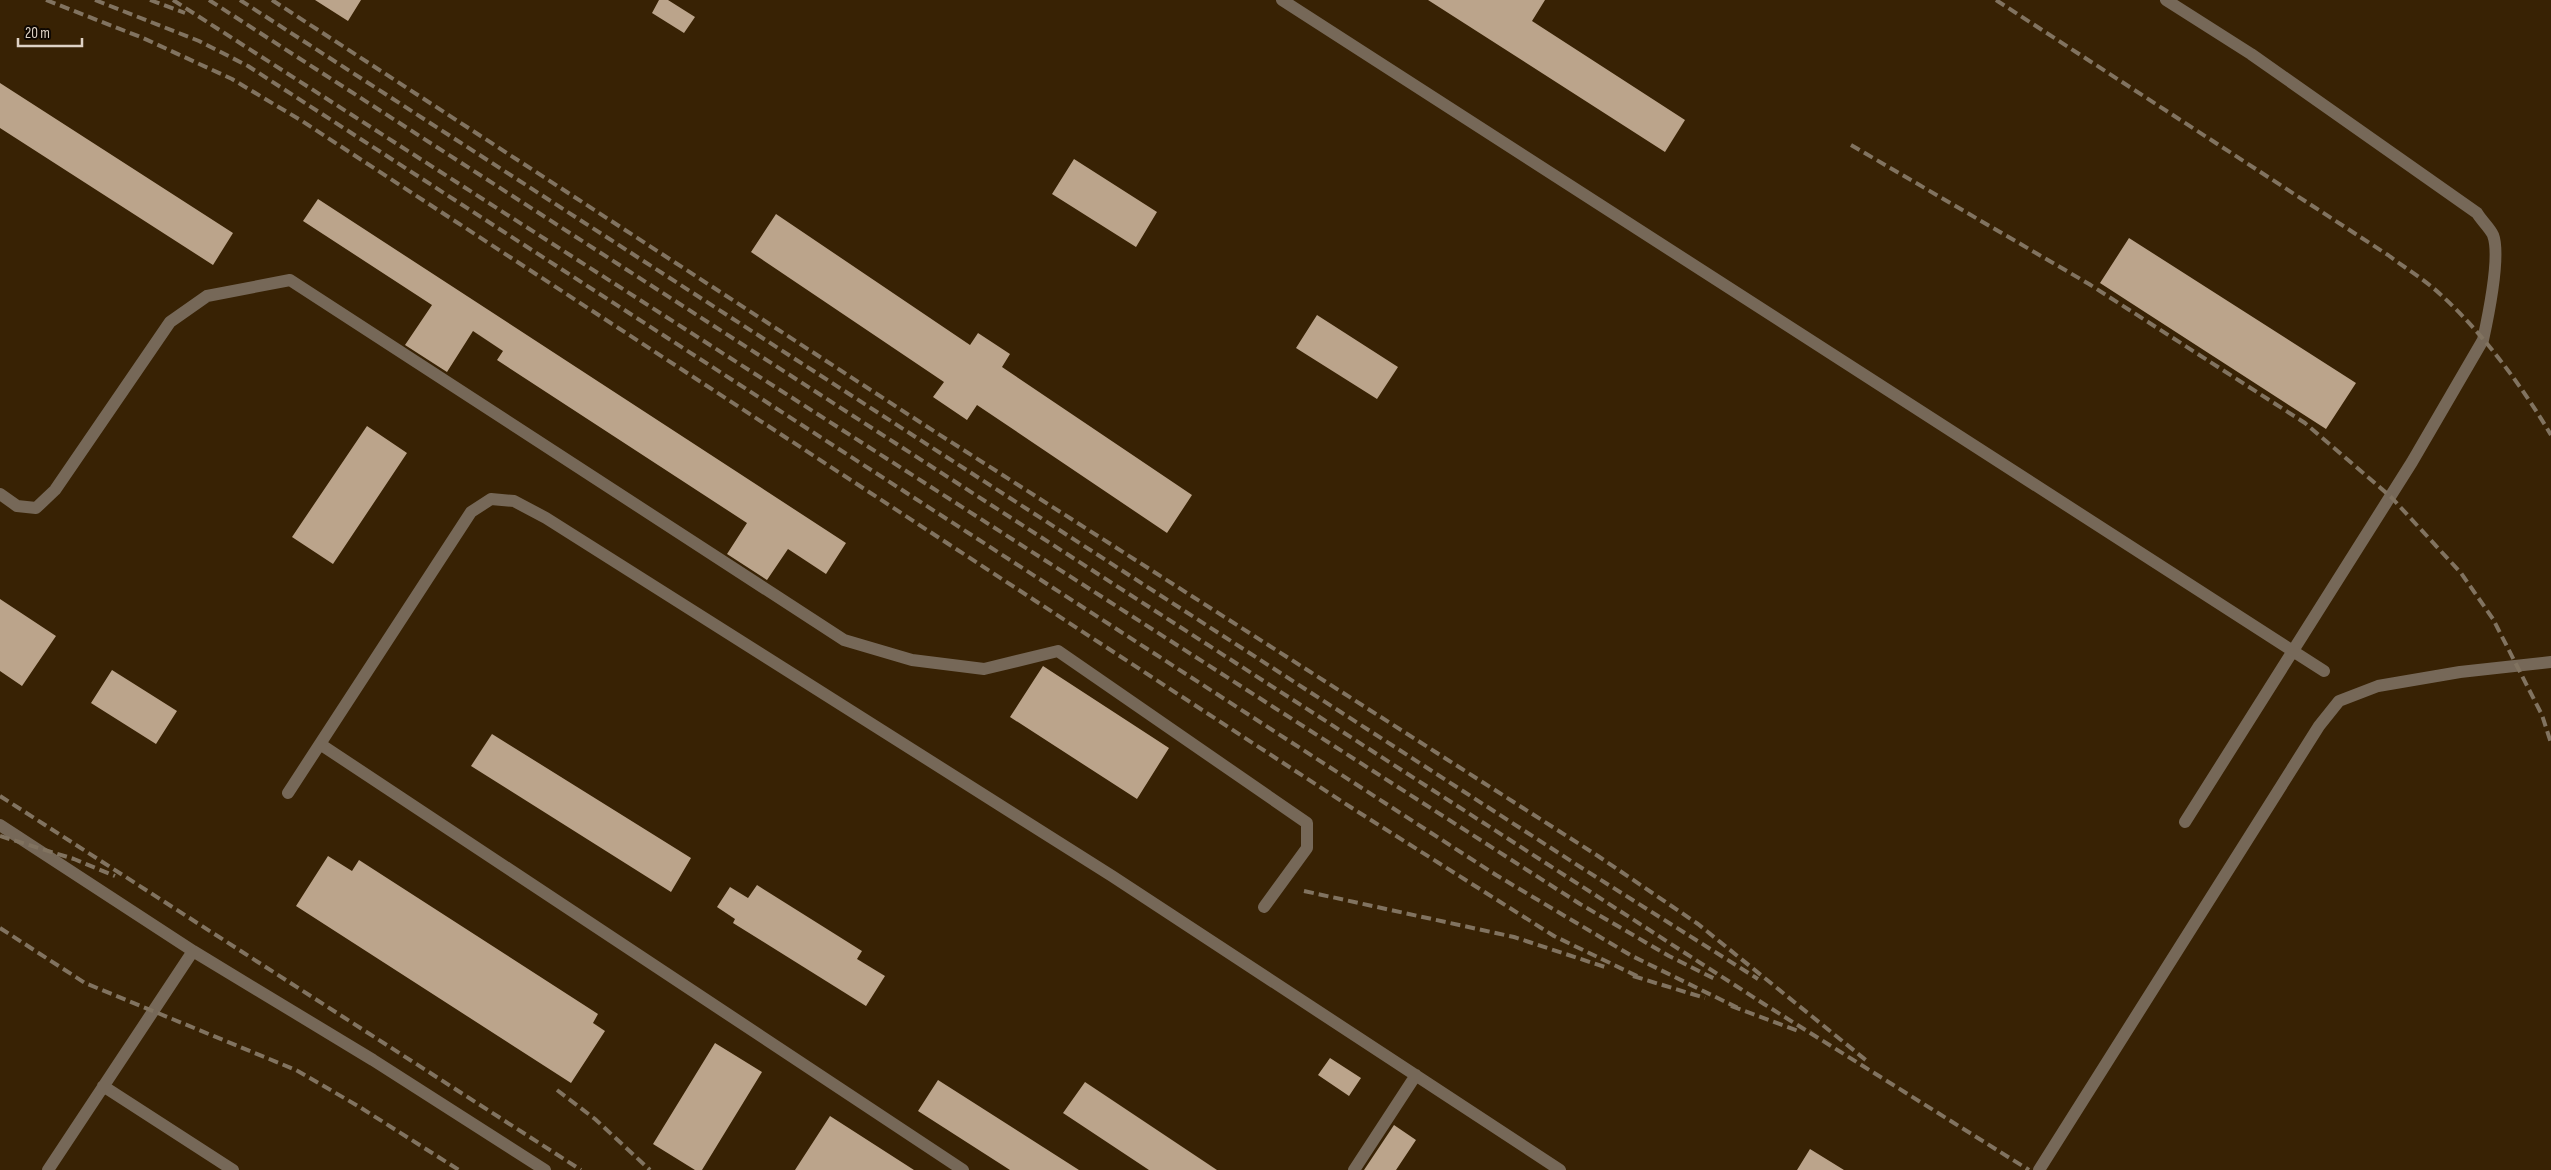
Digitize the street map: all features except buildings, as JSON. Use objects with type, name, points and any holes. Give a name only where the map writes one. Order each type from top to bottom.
[{"type":"street","points":[[1282,0],[2324,671]]},
{"type":"street","points":[[2166,0],[2251,54],[2476,214],[2493,236],[2495,266],[2483,340],[2412,462],[2294,653],[2185,822]]},
{"type":"street","points":[[0,494],[17,506],[36,508],[55,490],[170,322],[206,296],[290,280],[844,640],[912,660],[984,669],[1058,651],[1307,823],[1307,848],[1264,907]]},
{"type":"street","points":[[288,793],[471,512],[491,499],[514,501],[554,523],[1112,876],[1560,1170]]},
{"type":"street","points":[[2039,1170],[2319,726],[2339,701],[2378,686],[2460,672],[2551,662]]},
{"type":"street","points":[[320,744],[963,1170]]},
{"type":"street","points":[[0,825],[193,951],[373,1060],[545,1170]]},
{"type":"street","points":[[48,1170],[193,951]]},
{"type":"street","points":[[1354,1170],[1416,1075]]},
{"type":"street","points":[[103,1086],[233,1170]]},
{"type":"shaded area","points":[[0,0],[2551,0],[2551,1170],[0,1170]]},
{"type":"railway","points":[[46,0],[143,38],[232,79],[302,121],[1352,808],[1554,936],[1639,977]]},
{"type":"railway","points":[[95,0],[199,41],[248,66],[1496,875],[1632,956],[1738,1008]]},
{"type":"railway","points":[[150,0],[185,13]]},
{"type":"railway","points":[[173,0],[1580,904],[1669,956],[1717,980]]},
{"type":"railway","points":[[209,0],[1764,1004],[2029,1170]]},
{"type":"railway","points":[[240,0],[1585,870],[1758,979]]},
{"type":"railway","points":[[272,0],[926,426],[1598,856],[1698,924],[1867,1061]]},
{"type":"railway","points":[[1996,0],[2388,255],[2428,283],[2456,309],[2486,342],[2514,379],[2551,435]]},
{"type":"railway","points":[[1851,145],[2089,284],[2305,423],[2391,497],[2461,573],[2493,619],[2542,715],[2551,743]]},
{"type":"railway","points":[[0,796],[581,1170]]},
{"type":"railway","points":[[0,836],[74,859],[115,876]]},
{"type":"railway","points":[[1304,891],[1514,937],[1605,967]]},
{"type":"railway","points":[[0,928],[85,983],[296,1070],[358,1106],[459,1170]]},
{"type":"railway","points":[[1633,976],[1705,998]]},
{"type":"railway","points":[[1731,1006],[1801,1032]]},
{"type":"railway","points":[[557,1090],[595,1119],[650,1170]]}]
